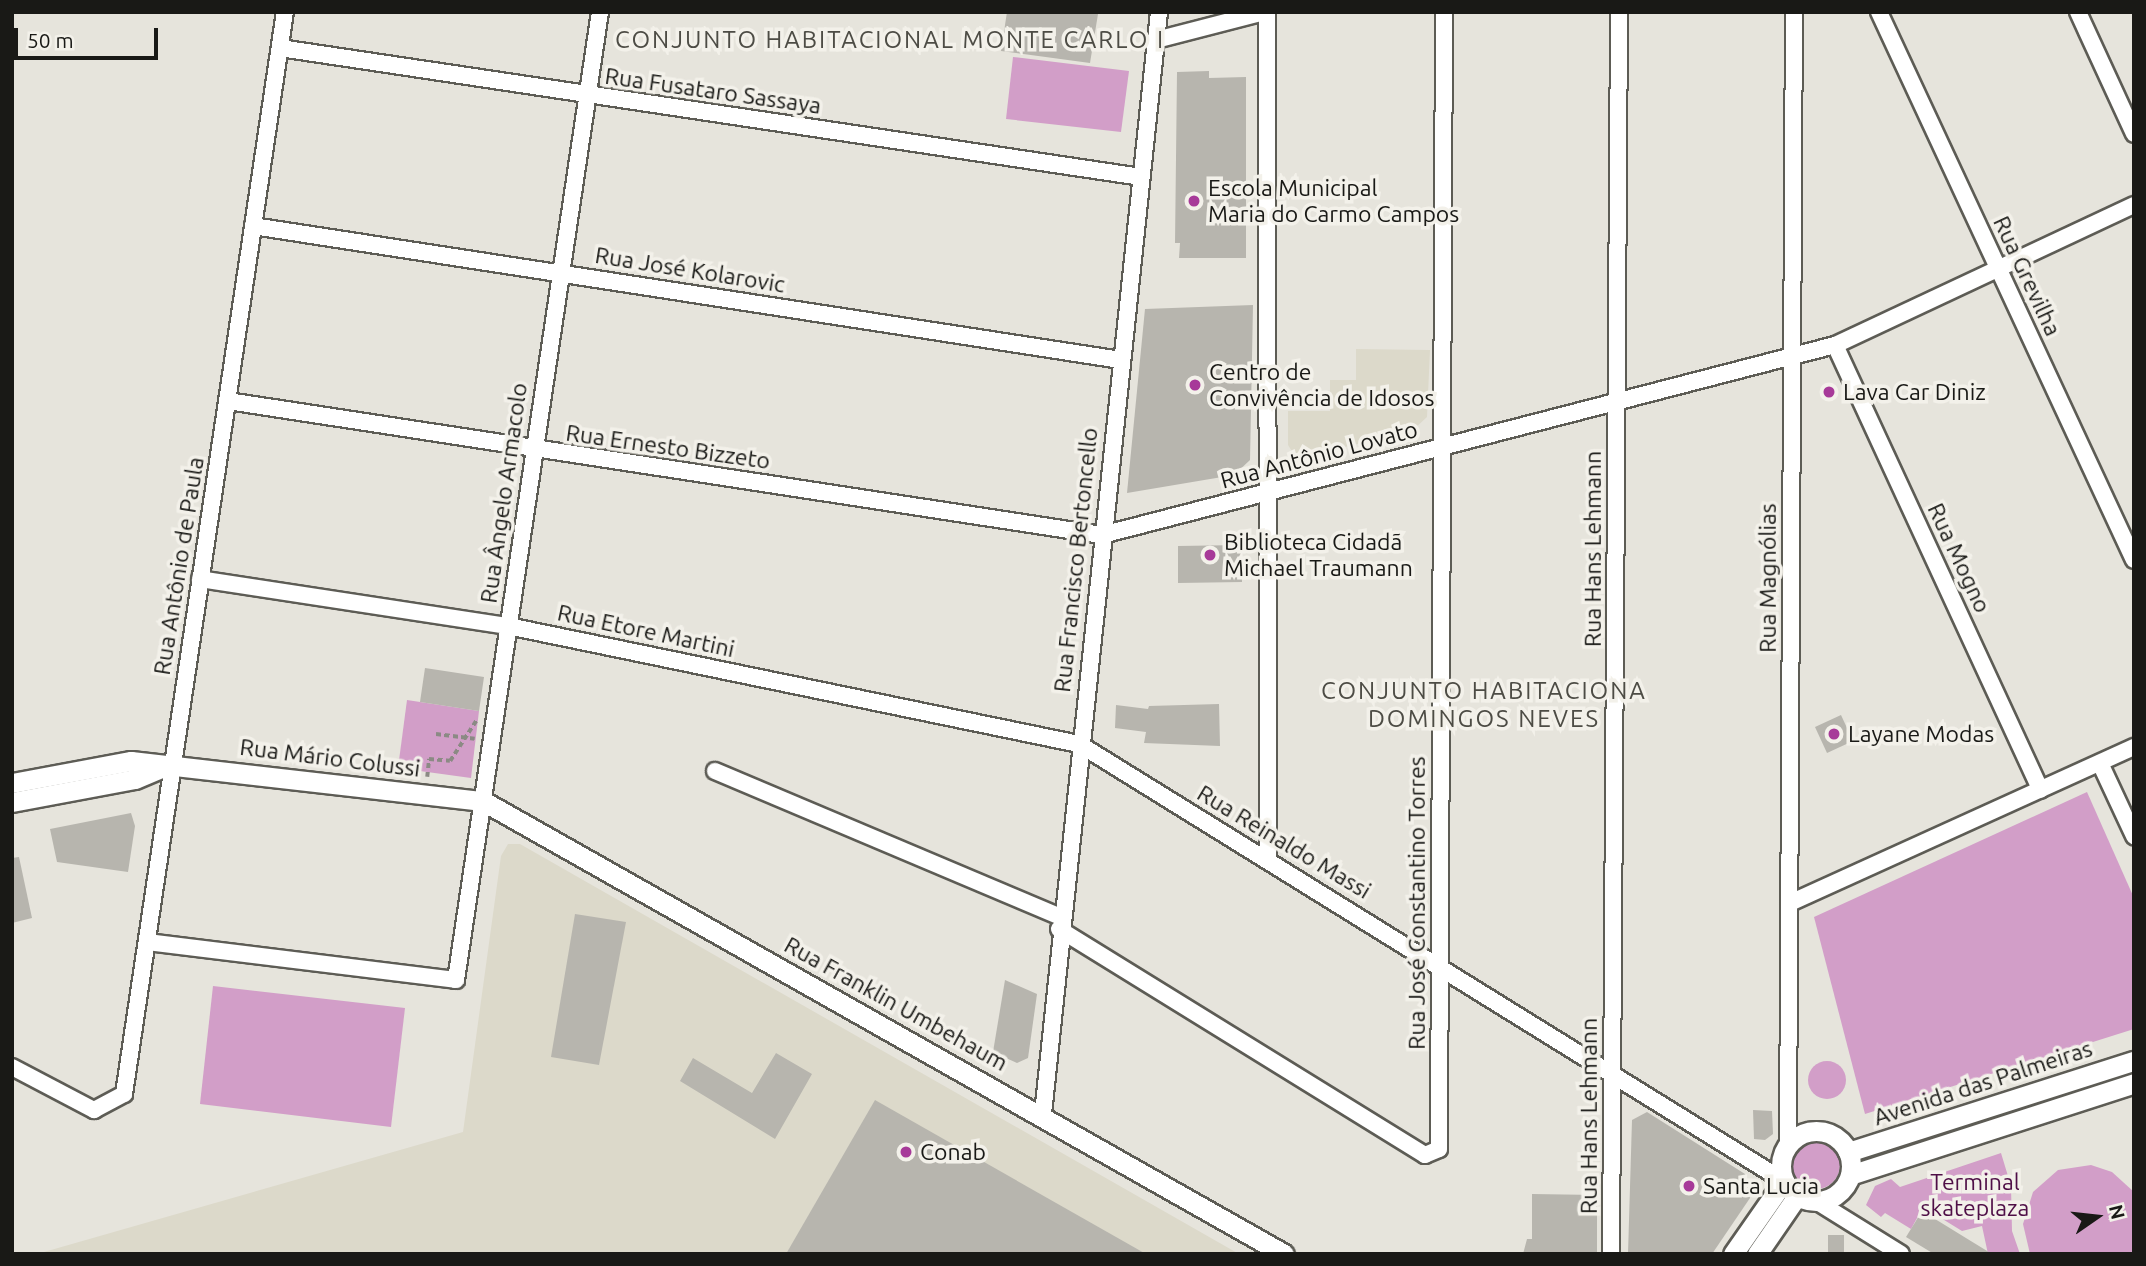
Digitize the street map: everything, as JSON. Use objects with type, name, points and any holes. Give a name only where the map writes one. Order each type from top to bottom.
[{"type":"street","name":"Rua Antônio de Paula","points":[[12,1067],[94,1111],[124,1094],[285,12]]},
{"type":"street","name":"Rua Ângelo Armacolo","points":[[147,942],[456,980],[532,450],[600,12]]},
{"type":"street","name":"Rua Francisco Bertoncello","points":[[1044,1114],[1060,923],[1159,12]]},
{"type":"street","points":[[1156,40],[1265,12],[1268,859]]},
{"type":"street","name":"Rua José Constantino Torres","points":[[1060,923],[1425,1156],[1439,1149],[1444,12]]},
{"type":"street","name":"Rua Hans Lehmann","points":[[1611,1254],[1619,12]]},
{"type":"street","name":"Rua Magnólias","points":[[1788,1144],[1794,12]]},
{"type":"street","name":"Rua Grevilha","points":[[1879,12],[2134,560]]},
{"type":"street","points":[[2078,12],[2134,134]]},
{"type":"street","name":"Rua Fusataro Sassaya","points":[[280,48],[1141,177]]},
{"type":"street","name":"Rua Antônio Lovato","points":[[1102,535],[1791,359],[1835,345],[2134,205]]},
{"type":"street","name":"Rua José Kolarovic","points":[[253,226],[1121,360]]},
{"type":"street","name":"Rua Mogno","points":[[1835,345],[2041,790]]},
{"type":"street","name":"Rua Ernesto Bizzeto","points":[[228,401],[532,450],[1102,535]]},
{"type":"street","name":"Rua Etore Martini","points":[[200,579],[508,626],[1079,744]]},
{"type":"street","name":"Rua Reinaldo Massi","points":[[1079,744],[1439,964],[1799,1193],[1901,1254]]},
{"type":"street","points":[[1790,903],[2134,747]]},
{"type":"street","points":[[2100,763],[2134,836]]},
{"type":"street","name":"Rua Mário Colussi","points":[[133,770],[171,764],[483,801]]},
{"type":"street","points":[[12,783],[133,770]]},
{"type":"street","points":[[12,802],[133,770]]},
{"type":"street","points":[[715,771],[1060,923]]},
{"type":"street","name":"Rua Franklin Umbehaum","points":[[483,801],[1044,1114],[1284,1254]]},
{"type":"street","name":"Avenida das Palmeiras","points":[[1848,1152],[2134,1061]]},
{"type":"street","name":"Avenida das Palmeiras","points":[[1850,1175],[2134,1083]]},
{"type":"street","points":[[1733,1254],[1799,1193],[1837,1194],[1850,1175],[1848,1152],[1835,1136],[1815,1130],[1788,1144],[1781,1162],[1799,1193]]},
{"type":"street","points":[[1758,1254],[1799,1193]]},
{"type":"street","points":[[1872,1236],[1872,1254]]},
{"type":"path","points":[[427,777],[429,759],[450,761],[481,714]]},
{"type":"path","points":[[436,734],[477,739]]},
{"type":"shaded area","points":[[1356,349],[1430,350],[1427,417],[1412,431],[1303,457],[1293,453],[1288,445],[1288,411],[1330,411],[1330,380],[1356,380]]},
{"type":"shaded area","points":[[508,844],[520,844],[1239,1254],[37,1254],[463,1132],[501,856]]},
{"type":"green space","points":[[1013,57],[1129,71],[1121,132],[1006,119]]},
{"type":"green space","points":[[407,700],[479,711],[471,778],[398,768]]},
{"type":"green space","points":[[2087,792],[2134,898],[2134,1029],[1865,1114],[1814,917]]},
{"type":"green space","points":[[213,986],[405,1008],[391,1127],[200,1104]]},
{"type":"green space","points":[[1827,1061],[1841,1066],[1846,1080],[1841,1094],[1827,1099],[1813,1094],[1808,1080],[1813,1066]]},
{"type":"green space","points":[[1816,1141],[1833,1148],[1840,1165],[1833,1182],[1816,1189],[1799,1182],[1792,1165],[1799,1148]]},
{"type":"green space","name":"Terminal skateplaza","points":[[2001,1153],[2011,1186],[2012,1231],[2020,1254],[1988,1254],[1982,1226],[1962,1231],[1923,1207],[1911,1229],[1885,1213],[1881,1217],[1866,1205],[1875,1186],[1891,1179],[1900,1187]]},
{"type":"green space","points":[[2091,1165],[2112,1172],[2134,1192],[2134,1254],[2030,1254],[2023,1224],[2033,1192],[2058,1170]]},
{"type":"building","points":[[1007,12],[1098,14],[1090,63],[1001,51]]},
{"type":"building","points":[[1209,71],[1209,78],[1246,77],[1246,258],[1179,258],[1180,243],[1175,243],[1177,72]]},
{"type":"building","name":"Centro de Convivência de Idosos","points":[[1253,305],[1250,460],[1234,475],[1127,493],[1145,309]]},
{"type":"building","name":"Biblioteca Cidadã Michael Traumann","points":[[1241,545],[1242,582],[1178,583],[1178,546]]},
{"type":"building","points":[[425,668],[484,677],[479,711],[420,702]]},
{"type":"building","points":[[1219,704],[1220,746],[1144,743],[1146,732],[1115,728],[1116,705],[1148,709],[1149,706]]},
{"type":"building","name":"Layane Modas","points":[[1841,715],[1853,741],[1827,753],[1815,727]]},
{"type":"building","points":[[131,813],[135,826],[128,872],[57,862],[50,829]]},
{"type":"building","points":[[19,857],[32,918],[12,923],[12,858]]},
{"type":"building","points":[[575,914],[626,922],[599,1065],[551,1057]]},
{"type":"building","points":[[1005,980],[1037,994],[1028,1058],[1017,1063],[993,1052]]},
{"type":"building","points":[[776,1053],[812,1074],[775,1139],[680,1081],[693,1058],[752,1093]]},
{"type":"building","name":"Conab","points":[[875,1100],[1146,1254],[786,1254]]},
{"type":"building","points":[[1753,1110],[1772,1111],[1773,1134],[1765,1140],[1754,1139]]},
{"type":"building","name":"Santa Lucia","points":[[1647,1112],[1745,1174],[1750,1198],[1712,1254],[1628,1254],[1632,1120]]},
{"type":"building","points":[[1532,1194],[1597,1195],[1597,1254],[1523,1254],[1527,1239],[1532,1239]]},
{"type":"building","points":[[1922,1211],[1992,1254],[1934,1254],[1906,1237]]},
{"type":"building","points":[[1828,1235],[1844,1235],[1844,1254],[1828,1254]]},
{"type":"place","name":"Escola Municipal Maria do Carmo Campos","points":[[1194,201]]},
{"type":"place","name":"Centro de Convivência de Idosos","points":[[1195,385]]},
{"type":"place","name":"Lava Car Diniz","points":[[1829,392]]},
{"type":"place","name":"Biblioteca Cidadã Michael Traumann","points":[[1210,555]]},
{"type":"place","name":"Layane Modas","points":[[1834,734]]},
{"type":"place","name":"Conab","points":[[906,1152]]},
{"type":"place","name":"Santa Lucia","points":[[1689,1186]]},
{"type":"district","name":"CONJUNTO HABITACIONAL MONTE CARLO I","points":[[890,40]]},
{"type":"district","name":"CONJUNTO HABITACIONA DOMINGOS NEVES","points":[[1484,705]]}]
